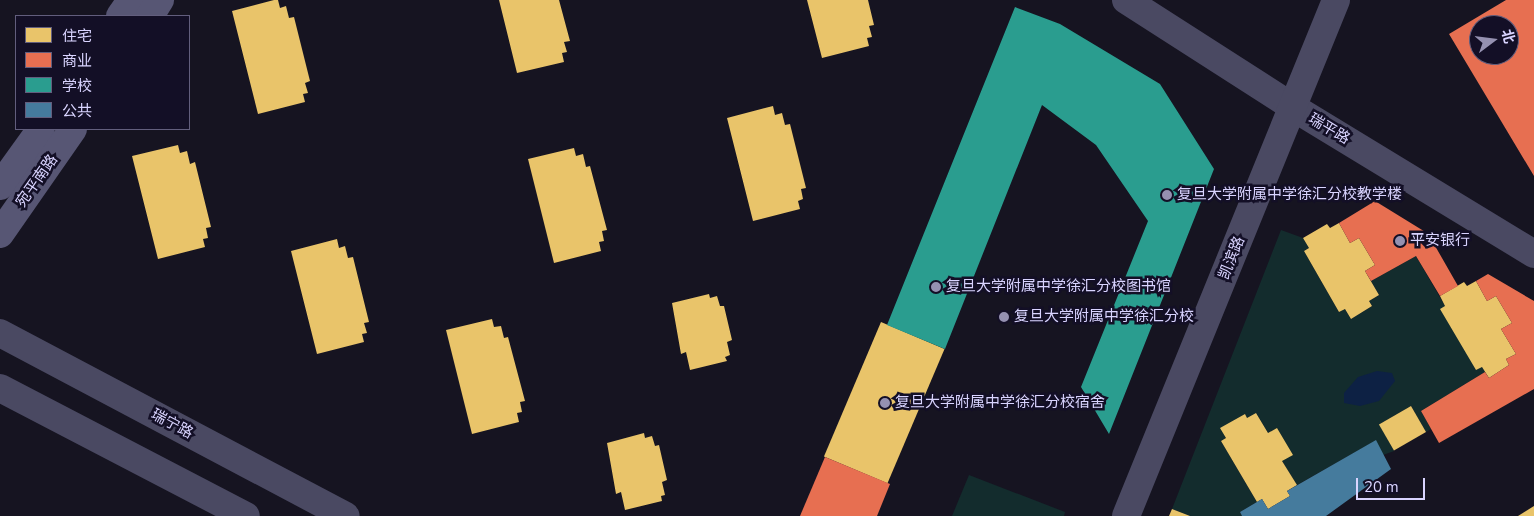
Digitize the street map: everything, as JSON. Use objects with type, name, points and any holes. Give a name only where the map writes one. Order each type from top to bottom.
[{"type":"main road","points":[[121,15],[131,0]]},
{"type":"main road","points":[[151,15],[160,0]]},
{"type":"main road","name":"宛平南路","points":[[0,186],[40,130]]},
{"type":"main road","name":"宛平南路","points":[[0,234],[72,130]]},
{"type":"street","name":"瑞平路","points":[[1126,0],[1294,108],[1534,254]]},
{"type":"street","name":"凯滨路","points":[[1126,516],[1294,108],[1336,0]]},
{"type":"street","name":"瑞宁路","points":[[0,333],[345,516]]},
{"type":"street","points":[[0,388],[246,516]]},
{"type":"green space","points":[[1281,230],[1303,238],[1309,248],[1304,251],[1339,312],[1345,309],[1351,319],[1372,306],[1369,301],[1379,295],[1371,281],[1416,256],[1445,306],[1476,370],[1482,367],[1485,372],[1421,411],[1431,429],[1426,432],[1411,406],[1380,424],[1394,451],[1383,455],[1375,441],[1297,485],[1282,461],[1277,428],[1268,433],[1256,413],[1247,418],[1245,414],[1221,428],[1226,438],[1221,441],[1257,502],[1240,512],[1242,516],[1190,516],[1172,509]]},
{"type":"green space","points":[[969,475],[1065,512],[1064,516],[952,516]]},
{"type":"water","points":[[1377,371],[1392,373],[1395,381],[1379,401],[1360,406],[1344,403],[1344,393],[1358,377]]},
{"type":"building: 住宅","points":[[278,0],[280,8],[286,6],[289,18],[294,17],[310,81],[305,83],[308,93],[303,94],[305,102],[258,114],[232,11]]},
{"type":"building: 住宅","points":[[499,0],[559,0],[570,41],[564,42],[567,52],[562,53],[564,62],[517,73]]},
{"type":"building: 住宅","points":[[807,0],[868,0],[874,25],[869,26],[872,37],[867,38],[869,46],[822,58]]},
{"type":"building: 住宅","points":[[773,106],[775,115],[782,113],[785,125],[790,124],[806,188],[801,189],[803,199],[798,201],[800,209],[753,221],[727,118]]},
{"type":"building: 住宅","points":[[178,145],[180,153],[187,151],[190,164],[195,162],[211,227],[206,228],[208,238],[203,239],[205,247],[158,259],[132,156]]},
{"type":"building: 住宅","points":[[574,148],[576,156],[583,154],[586,167],[590,166],[607,230],[602,231],[604,241],[599,242],[601,251],[554,263],[528,159]]},
{"type":"building: 住宅","points":[[1339,223],[1350,243],[1359,238],[1375,265],[1365,271],[1379,295],[1369,301],[1372,306],[1351,319],[1345,309],[1339,312],[1304,251],[1309,248],[1303,238],[1327,224],[1330,228]]},
{"type":"building: 住宅","points":[[337,239],[339,248],[345,246],[348,258],[353,257],[369,322],[364,323],[367,333],[362,334],[364,342],[317,354],[291,251]]},
{"type":"building: 住宅","points":[[1476,281],[1487,301],[1496,296],[1512,323],[1501,329],[1516,354],[1506,359],[1509,365],[1489,378],[1482,367],[1476,370],[1440,309],[1445,306],[1440,296],[1464,282],[1467,286]]},
{"type":"building: 住宅","points":[[709,294],[710,298],[717,296],[720,306],[724,306],[732,340],[727,342],[730,355],[725,357],[727,361],[690,370],[686,352],[681,354],[672,303]]},
{"type":"building: 住宅","points":[[492,319],[494,327],[501,326],[504,338],[508,337],[525,401],[520,402],[522,412],[517,413],[519,422],[472,434],[446,330]]},
{"type":"building: 住宅","name":"复旦大学附属中学徐汇分校宿舍","points":[[881,322],[945,349],[887,483],[824,456]]},
{"type":"building: 住宅","points":[[1411,406],[1426,432],[1394,450],[1379,424]]},
{"type":"building: 住宅","points":[[1256,413],[1268,433],[1277,428],[1293,455],[1282,461],[1297,485],[1287,491],[1290,496],[1268,509],[1262,499],[1257,502],[1221,441],[1226,438],[1220,428],[1245,414],[1247,418]]},
{"type":"building: 住宅","points":[[644,433],[645,438],[652,436],[655,446],[659,445],[667,480],[662,482],[665,495],[661,496],[662,501],[625,510],[621,492],[616,494],[607,443]]},
{"type":"building: 住宅","points":[[1534,506],[1534,516],[1518,516]]},
{"type":"building: 住宅","points":[[1172,509],[1190,516],[1169,516]]},
{"type":"building: 商业","points":[[1506,0],[1534,0],[1534,176],[1449,34],[1469,22],[1469,65],[1519,65],[1519,15],[1481,15]]},
{"type":"building: 商业","points":[[1375,201],[1440,241],[1434,244],[1458,286],[1440,296],[1416,256],[1371,281],[1365,271],[1375,265],[1359,238],[1350,243],[1339,223]]},
{"type":"building: 商业","points":[[1488,274],[1534,301],[1534,389],[1439,443],[1421,411],[1485,372],[1489,378],[1509,365],[1506,359],[1516,354],[1501,329],[1512,323],[1496,296],[1487,301],[1476,281]]},
{"type":"building: 商业","points":[[825,457],[890,484],[877,516],[800,516]]},
{"type":"building: 学校","name":"复旦大学附属中学徐汇分校教学楼","points":[[1015,7],[1060,24],[1160,84],[1214,169],[1109,434],[1081,387],[1148,221],[1096,145],[1042,105],[945,349],[887,325]]},
{"type":"building: 公共","points":[[1376,440],[1391,469],[1326,516],[1242,516],[1240,512],[1262,499],[1268,509],[1290,496],[1287,491]]},
{"type":"place","name":"复旦大学附属中学徐汇分校教学楼","points":[[1167,195]]},
{"type":"place","name":"平安银行","points":[[1400,241]]},
{"type":"place","name":"复旦大学附属中学徐汇分校图书馆","points":[[936,287]]},
{"type":"place","name":"复旦大学附属中学徐汇分校","points":[[1004,317]]},
{"type":"place","name":"复旦大学附属中学徐汇分校宿舍","points":[[885,403]]}]
